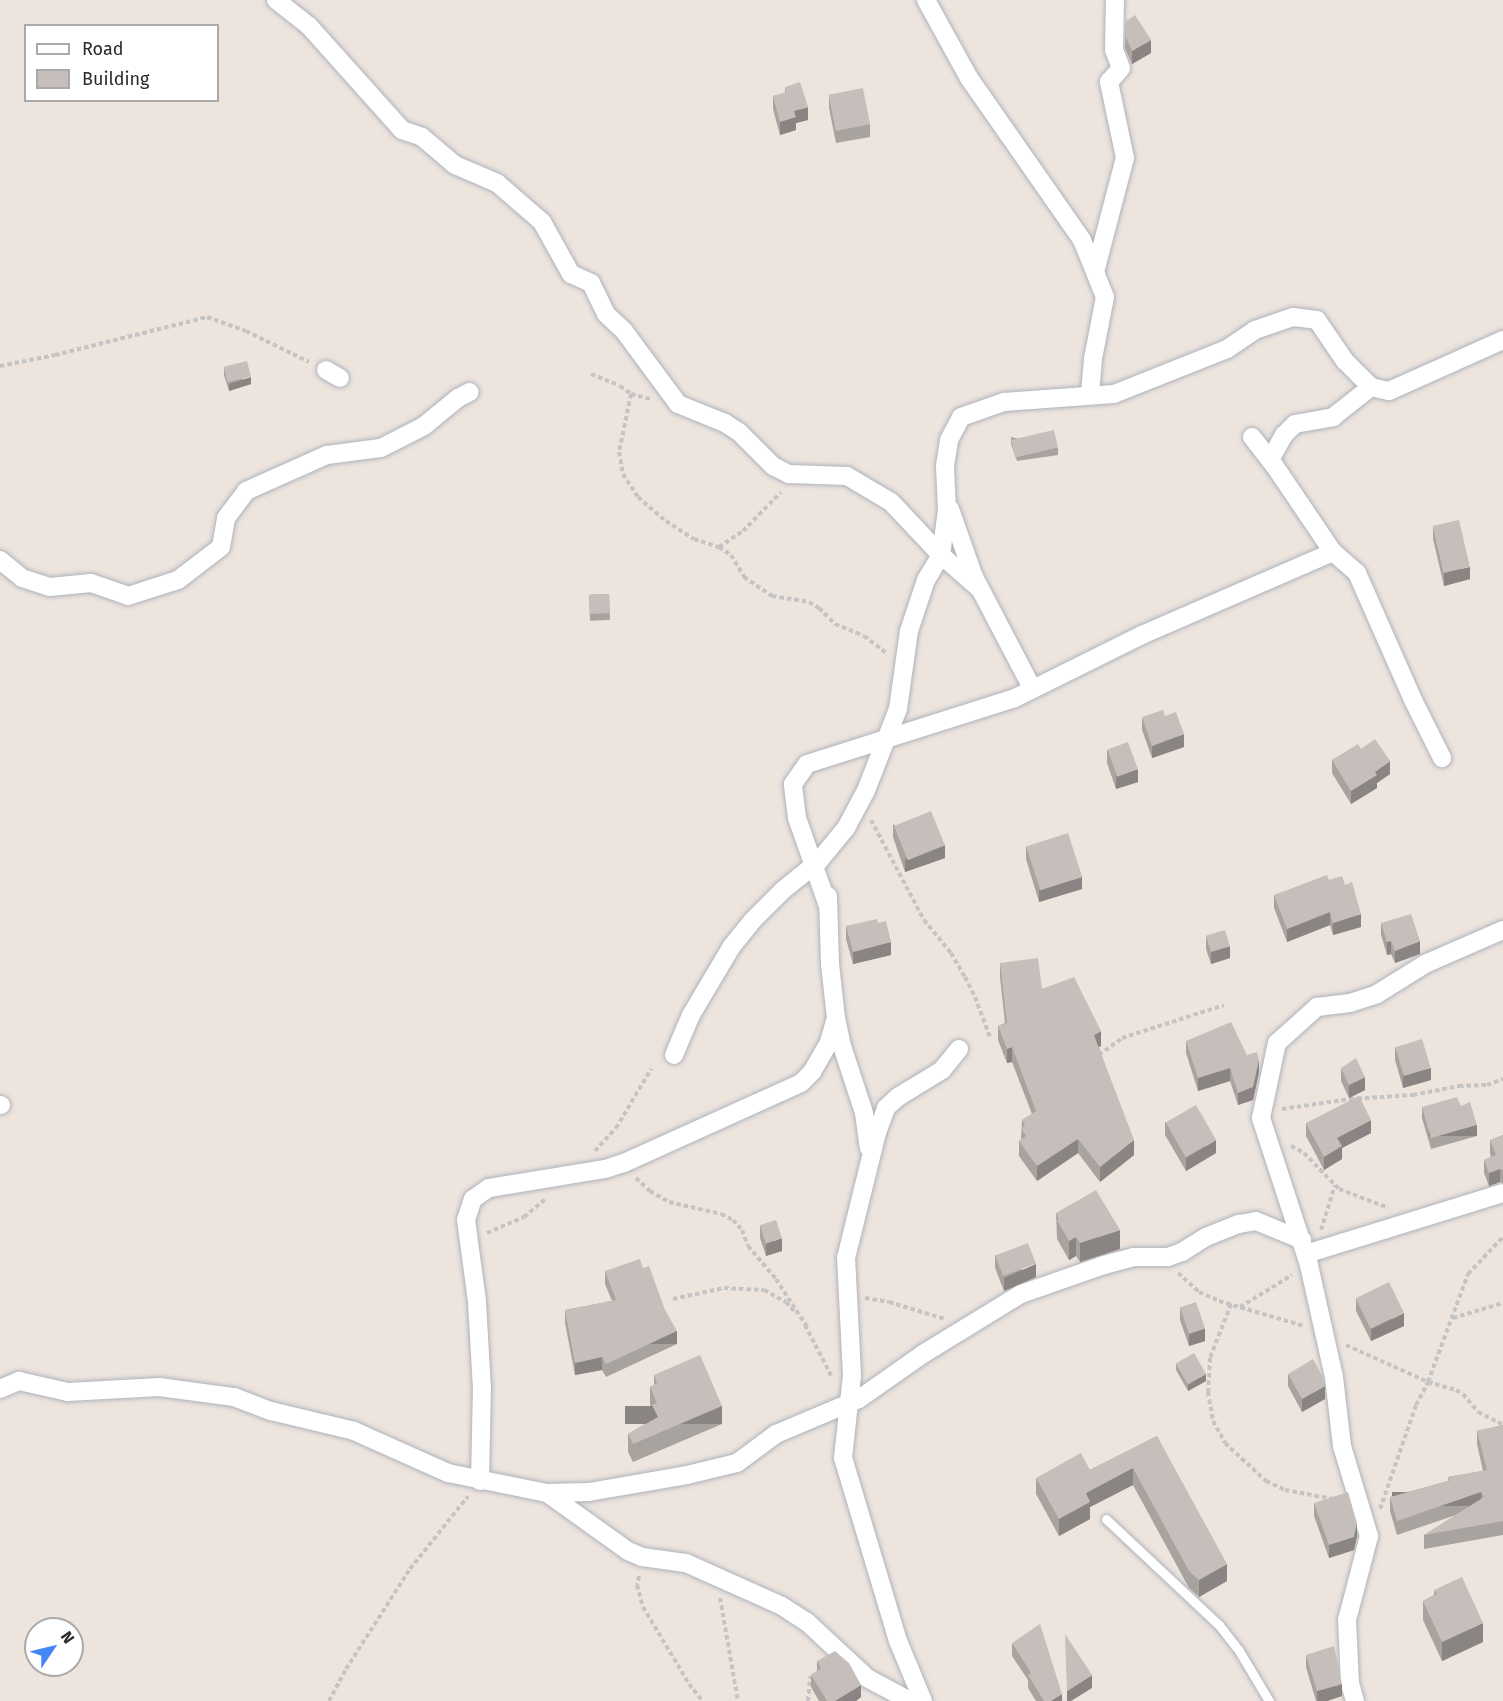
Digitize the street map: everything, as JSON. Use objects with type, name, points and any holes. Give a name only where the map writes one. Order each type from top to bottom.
[{"type":"street","points":[[276,0],[309,26],[402,130],[422,137],[455,165],[497,183],[542,222],[571,274],[591,283],[606,314],[624,331],[678,404],[739,432],[773,466],[789,474],[847,476],[891,502],[941,555],[980,589]]},
{"type":"street","points":[[926,0],[969,78],[1082,240],[1105,297],[1093,359],[1090,395]]},
{"type":"street","points":[[1095,272],[1125,158],[1109,82],[1121,68],[1114,50],[1115,0]]},
{"type":"street","points":[[674,1055],[691,1015],[732,946],[753,920],[783,890],[815,865],[846,828],[861,801],[898,710],[906,667],[909,631],[926,580],[941,555],[946,499],[945,466],[949,440],[961,417],[1004,402],[1114,394],[1227,349],[1255,330],[1293,317],[1317,320],[1345,361],[1371,387],[1389,391],[1503,340]]},
{"type":"street","points":[[1270,460],[1284,435],[1295,424],[1333,417],[1371,387]]},
{"type":"street","points":[[0,560],[22,578],[50,587],[91,583],[128,596],[178,580],[221,546],[226,518],[246,491],[327,455],[381,448],[424,426],[458,398],[470,392]]},
{"type":"street","points":[[1252,437],[1333,552],[1357,573],[1413,700],[1443,758]]},
{"type":"street","points":[[946,499],[980,589],[1032,688]]},
{"type":"street","points":[[828,906],[797,818],[793,784],[807,764],[886,741],[1015,698],[1142,635],[1333,552]]},
{"type":"street","points":[[831,846],[828,906],[836,1018],[842,1046],[864,1113],[870,1157]]},
{"type":"street","points":[[1355,1701],[1350,1683],[1347,1620],[1369,1536],[1342,1446],[1334,1377],[1309,1249],[1267,1137],[1262,1118],[1263,1110],[1277,1043],[1317,1007],[1350,1003],[1377,994],[1425,964],[1503,930]]},
{"type":"street","points":[[480,1481],[481,1367],[477,1301],[466,1220],[473,1199],[489,1188],[605,1169],[624,1163],[801,1083],[812,1072],[829,1042],[836,1018]]},
{"type":"street","points":[[923,1701],[895,1630],[843,1458],[852,1375],[846,1258],[870,1157],[886,1108],[898,1097],[942,1070],[959,1049]]},
{"type":"street","points":[[0,1389],[19,1381],[68,1392],[159,1388],[222,1395],[271,1411],[354,1431],[448,1473],[547,1493],[589,1492],[737,1463],[776,1434],[847,1405],[1021,1294],[1134,1257],[1168,1257],[1182,1252],[1206,1237],[1239,1224],[1256,1221],[1309,1249],[1413,1221],[1503,1193]]},
{"type":"street","points":[[547,1493],[628,1551],[642,1557],[686,1563],[794,1613],[867,1678],[910,1701]]},
{"type":"lane","points":[[1106,1519],[1220,1625],[1238,1649],[1269,1701]]},
{"type":"path","points":[[0,366],[55,355],[207,317],[246,331],[333,374]]},
{"type":"path","points":[[591,374],[620,386],[631,394],[678,404]]},
{"type":"path","points":[[631,394],[619,452],[622,474],[638,497],[666,521],[694,539],[719,547],[731,555],[744,577],[772,596],[809,602],[819,608],[835,624],[864,636],[906,667]]},
{"type":"path","points":[[719,547],[743,531],[780,492],[805,476]]},
{"type":"path","points":[[861,801],[924,920],[951,953],[975,996],[990,1037]]},
{"type":"path","points":[[1096,1057],[1122,1038],[1224,1005]]},
{"type":"path","points":[[1263,1110],[1350,1099],[1413,1095],[1459,1086],[1488,1085],[1503,1080]]},
{"type":"path","points":[[1267,1137],[1304,1153],[1335,1185],[1413,1221]]},
{"type":"path","points":[[601,1144],[624,1163],[650,1191],[669,1202],[721,1214],[733,1220],[742,1230],[748,1246],[776,1278],[807,1327],[847,1405]]},
{"type":"path","points":[[1239,1307],[1309,1249],[1335,1185]]},
{"type":"path","points":[[1369,1536],[1383,1504],[1416,1405],[1428,1382],[1468,1274],[1503,1237]]},
{"type":"path","points":[[1168,1257],[1187,1284],[1199,1292],[1239,1307],[1324,1332],[1352,1348],[1428,1382],[1463,1394],[1478,1412],[1503,1425]]},
{"type":"path","points":[[673,1299],[724,1288],[764,1290],[786,1302],[807,1327]]},
{"type":"path","points":[[847,1295],[889,1302],[948,1320]]},
{"type":"path","points":[[1452,1318],[1503,1303]]},
{"type":"path","points":[[1231,1304],[1210,1358],[1208,1392],[1213,1421],[1226,1443],[1266,1481],[1285,1490],[1358,1502]]},
{"type":"path","points":[[329,1701],[346,1669],[410,1569],[480,1481]]},
{"type":"path","points":[[642,1557],[637,1585],[642,1606],[689,1684],[703,1701]]},
{"type":"path","points":[[720,1577],[721,1611],[738,1701]]},
{"type":"path","points":[[808,1701],[810,1676]]},
{"type":"building","points":[[1135,15],[1151,40],[1132,51],[1125,35],[1126,21]]},
{"type":"building","points":[[800,82],[808,107],[794,111],[796,117],[780,122],[773,96],[786,92],[785,87]]},
{"type":"building","points":[[863,88],[870,124],[836,131],[829,95]]},
{"type":"building","points":[[247,361],[251,377],[228,382],[224,367]]},
{"type":"building","points":[[1054,430],[1058,448],[1015,457],[1011,440]]},
{"type":"building","points":[[1459,520],[1470,567],[1443,573],[1433,526]]},
{"type":"building","points":[[609,594],[610,613],[590,614],[589,595]]},
{"type":"building","points":[[1163,710],[1165,716],[1176,712],[1184,734],[1152,746],[1142,717]]},
{"type":"building","points":[[1375,739],[1390,761],[1375,772],[1377,775],[1351,791],[1332,760],[1358,744],[1361,749]]},
{"type":"building","points":[[1128,742],[1138,769],[1117,777],[1107,750]]},
{"type":"building","points":[[931,811],[945,845],[908,860],[894,826]]},
{"type":"building","points":[[1068,833],[1082,877],[1040,890],[1026,847]]},
{"type":"building","points":[[1327,875],[1329,880],[1342,876],[1345,885],[1352,882],[1361,914],[1333,923],[1330,912],[1287,929],[1274,895]]},
{"type":"building","points":[[1411,914],[1420,941],[1395,951],[1391,941],[1387,942],[1381,923]]},
{"type":"building","points":[[877,919],[878,923],[886,921],[891,942],[853,952],[846,926]]},
{"type":"building","points":[[1225,930],[1230,946],[1211,952],[1206,936]]},
{"type":"building","points":[[1038,958],[1042,989],[1074,977],[1101,1031],[1094,1035],[1134,1140],[1100,1167],[1078,1139],[1037,1166],[1019,1141],[1026,1136],[1021,1128],[1025,1126],[1022,1120],[1036,1111],[1012,1047],[1007,1049],[998,1026],[1007,1023],[1000,963]]},
{"type":"building","points":[[1231,1022],[1247,1055],[1257,1052],[1259,1060],[1253,1087],[1238,1093],[1230,1068],[1198,1078],[1186,1041]]},
{"type":"building","points":[[1422,1039],[1431,1068],[1404,1076],[1395,1047]]},
{"type":"building","points":[[1356,1058],[1365,1077],[1349,1085],[1341,1068]]},
{"type":"building","points":[[1359,1096],[1371,1120],[1337,1138],[1342,1146],[1324,1157],[1306,1123]]},
{"type":"building","points":[[1457,1097],[1461,1106],[1470,1102],[1477,1125],[1431,1138],[1422,1107]]},
{"type":"building","points":[[1196,1105],[1216,1140],[1186,1157],[1166,1122]]},
{"type":"building","points":[[1503,1135],[1503,1170],[1489,1173],[1484,1160],[1496,1155],[1490,1140]]},
{"type":"building","points":[[1096,1190],[1120,1230],[1080,1243],[1076,1237],[1069,1241],[1057,1220],[1059,1219],[1056,1213]]},
{"type":"building","points":[[776,1220],[782,1238],[766,1243],[760,1225]]},
{"type":"building","points":[[1028,1243],[1036,1264],[1003,1276],[995,1256]]},
{"type":"building","points":[[640,1259],[643,1268],[649,1266],[665,1310],[677,1331],[606,1364],[602,1357],[575,1363],[565,1310],[616,1300],[605,1271]]},
{"type":"building","points":[[1389,1282],[1404,1313],[1371,1329],[1356,1298]]},
{"type":"building","points":[[1196,1302],[1205,1328],[1189,1334],[1180,1308]]},
{"type":"building","points":[[1194,1353],[1206,1374],[1188,1384],[1176,1364]]},
{"type":"building","points":[[700,1355],[722,1406],[633,1444],[628,1434],[658,1417],[652,1405],[657,1403],[650,1387],[657,1383],[654,1375]]},
{"type":"building","points":[[1313,1359],[1324,1379],[1325,1386],[1302,1399],[1288,1374]]},
{"type":"building","points":[[1503,1425],[1503,1521],[1424,1535],[1484,1497],[1481,1492],[1397,1521],[1390,1497],[1449,1481],[1448,1477],[1487,1470],[1477,1431]]},
{"type":"building","points":[[1157,1436],[1227,1564],[1199,1580],[1189,1571],[1133,1468],[1086,1493],[1090,1502],[1059,1519],[1036,1478],[1081,1453],[1090,1470]]},
{"type":"building","points":[[1348,1492],[1357,1523],[1354,1537],[1329,1545],[1314,1503]]},
{"type":"building","points":[[1462,1577],[1483,1623],[1442,1642],[1423,1601],[1437,1594],[1434,1590]]},
{"type":"building","points":[[1040,1624],[1062,1694],[1051,1701],[1044,1701],[1028,1675],[1031,1673],[1012,1643]]},
{"type":"building","points":[[1065,1634],[1092,1675],[1067,1691]]},
{"type":"building","points":[[1334,1646],[1342,1684],[1317,1691],[1306,1655]]},
{"type":"building","points":[[835,1651],[849,1663],[861,1685],[835,1701],[827,1701],[811,1675],[821,1668],[817,1661]]}]
